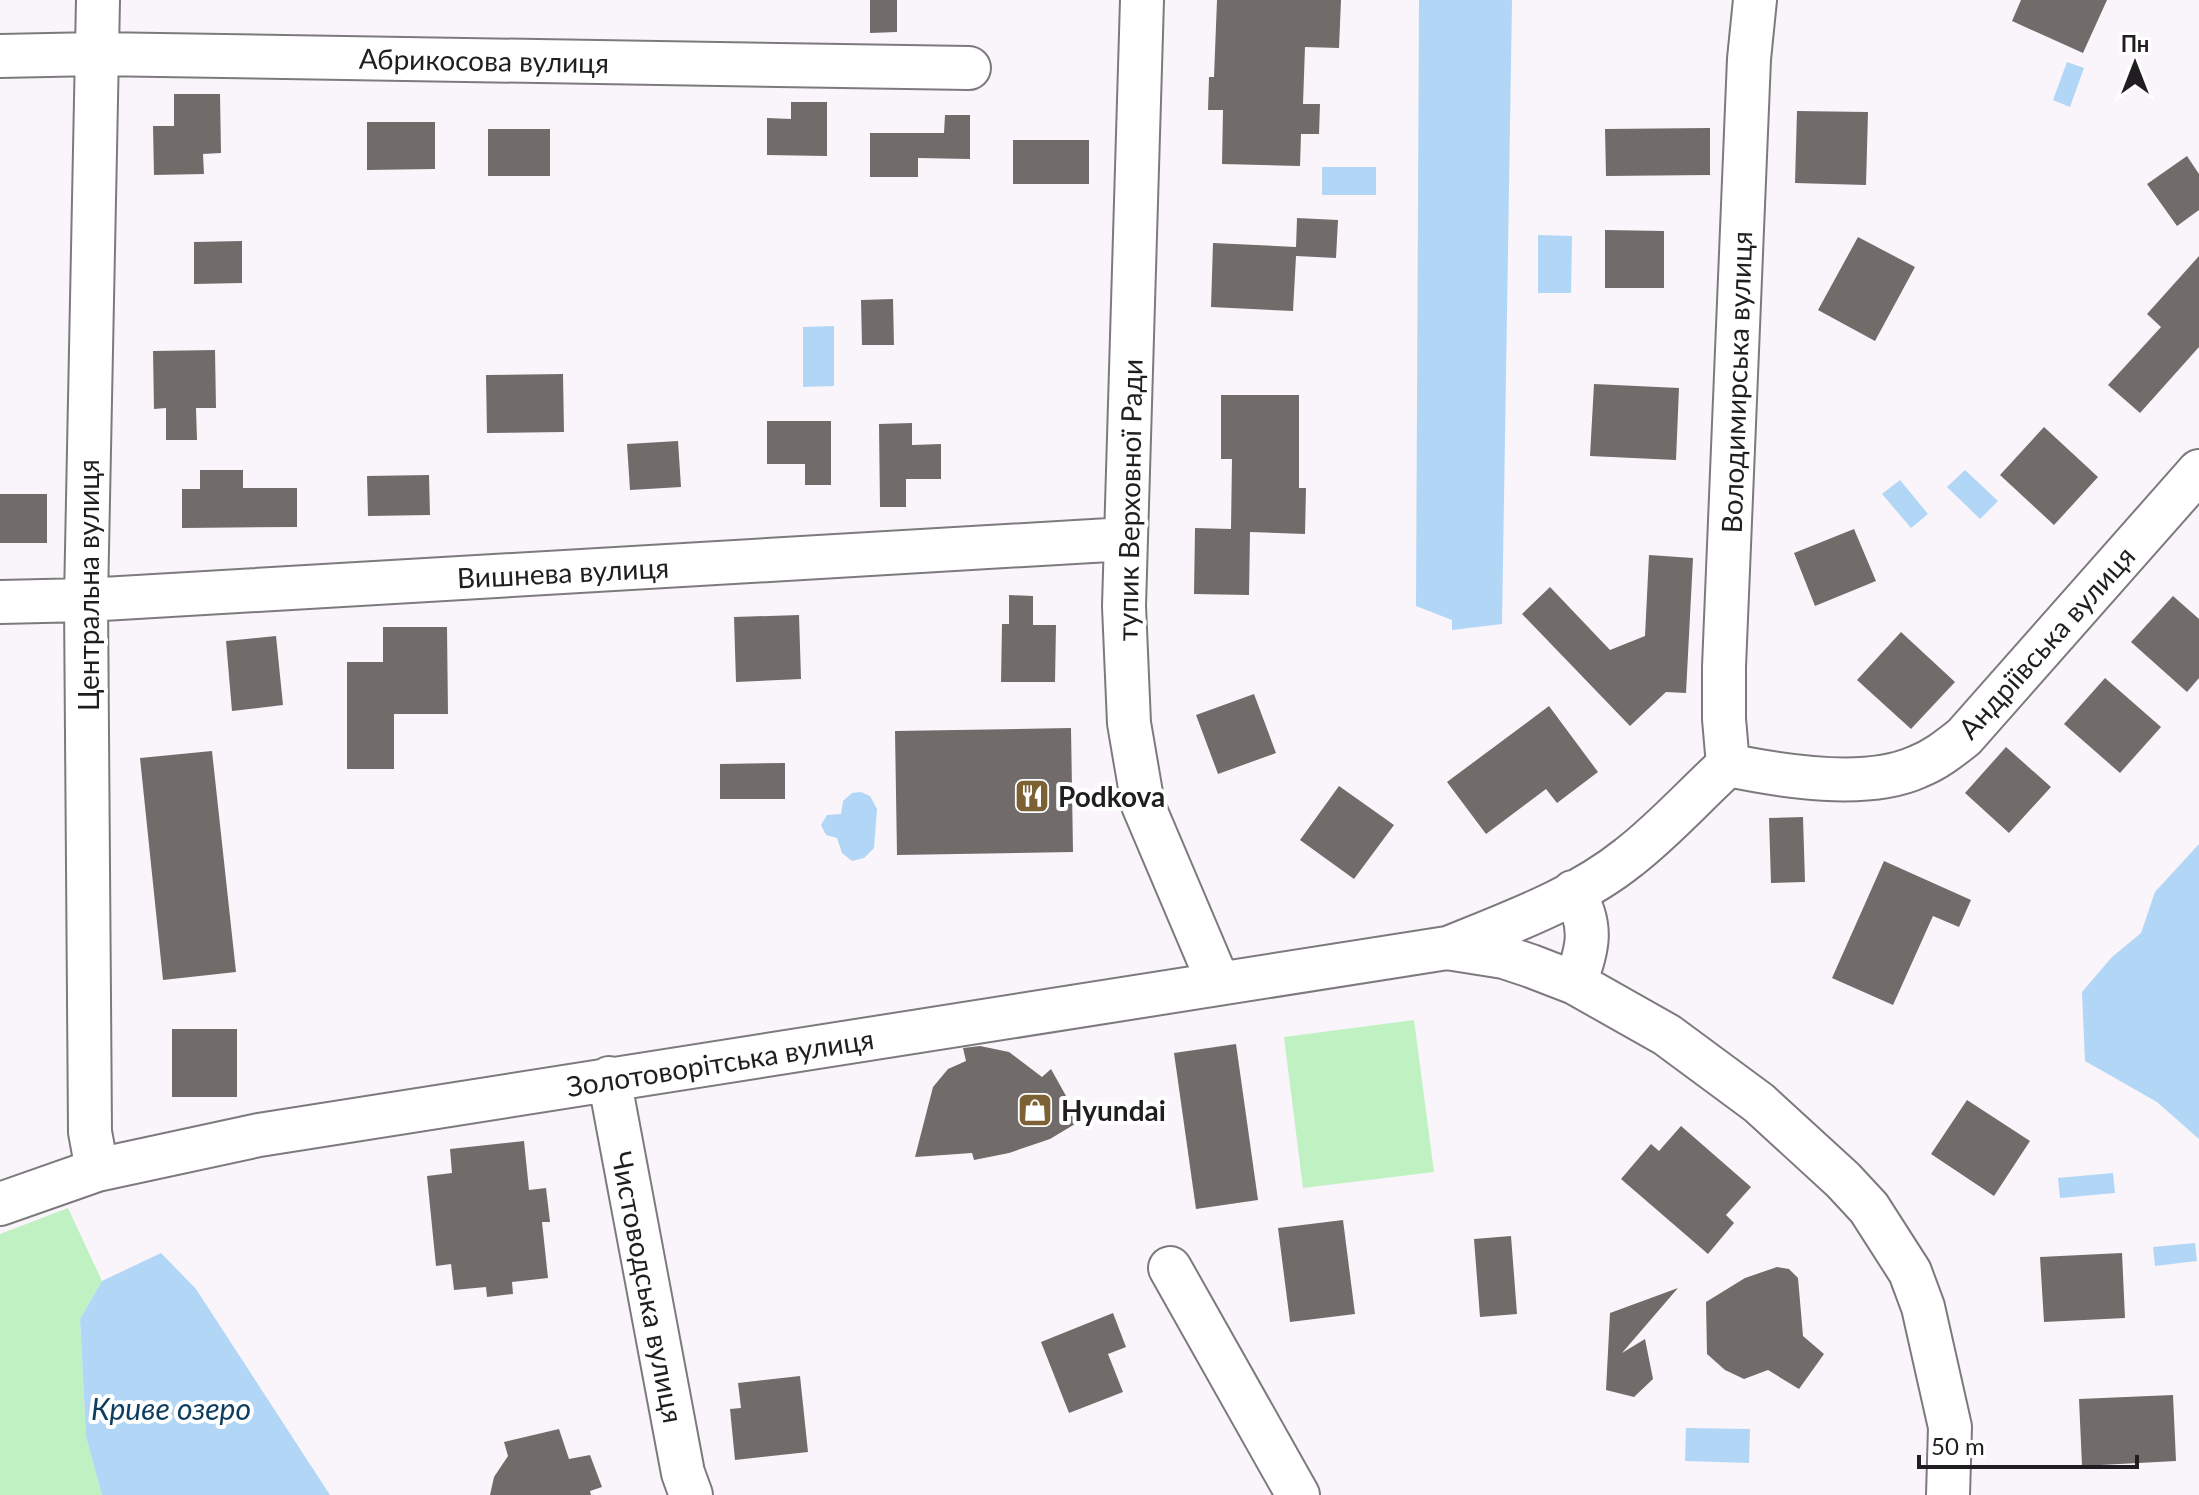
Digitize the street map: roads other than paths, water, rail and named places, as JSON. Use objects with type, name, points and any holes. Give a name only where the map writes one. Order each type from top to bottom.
[{"type":"street","name":"Центральна вулиця","points":[[97,1170],[90,1132],[86,600],[98,0]]},
{"type":"street","name":"тупик Верховної Ради","points":[[1142,0],[1124,606],[1129,723],[1143,805],[1219,984]]},
{"type":"street","name":"Володимирська вулиця","points":[[1728,765],[1724,667],[1749,75],[1755,0]]},
{"type":"street","name":"Абрикосова вулиця","points":[[0,56],[96,54],[969,68]]},
{"type":"street","name":"Андріївська вулиця","points":[[1728,765],[1786,777],[1890,776],[1916,768],[1941,755],[1964,737],[2199,471]]},
{"type":"street","name":"Вишнева вулиця","points":[[0,602],[86,600],[1126,539]]},
{"type":"street","name":"Золотоворітська вулиця","points":[[0,1204],[97,1170],[259,1135],[1447,948],[1511,923],[1573,892],[1631,856],[1728,765]]},
{"type":"street","points":[[1573,892],[1583,908],[1588,929],[1585,957],[1575,983]]},
{"type":"street","name":"Золотоворітська вулиця","points":[[1447,948],[1504,957],[1575,983],[1667,1035],[1759,1103],[1869,1208],[1910,1272],[1923,1307],[1950,1427],[1948,1495]]},
{"type":"street","name":"Чистоводська вулиця","points":[[609,1078],[680,1458],[691,1495]]},
{"type":"street","points":[[1170,1268],[1298,1495]]},
{"type":"water","points":[[1419,0],[1512,0],[1502,624],[1452,630],[1452,620],[1416,606]]},
{"type":"water","points":[[2067,62],[2084,68],[2070,107],[2053,100]]},
{"type":"water","points":[[1322,167],[1376,167],[1376,195],[1322,195]]},
{"type":"water","points":[[1538,235],[1572,236],[1571,293],[1538,293]]},
{"type":"water","points":[[834,326],[834,386],[803,387],[803,327]]},
{"type":"water","points":[[1965,470],[1998,501],[1980,519],[1947,487]]},
{"type":"water","points":[[1900,480],[1928,514],[1911,528],[1882,494]]},
{"type":"water","points":[[861,792],[870,796],[877,809],[874,848],[864,858],[852,861],[842,853],[837,838],[826,835],[821,825],[827,815],[841,814],[843,801],[852,793]]},
{"type":"water","points":[[2199,844],[2199,1139],[2157,1102],[2085,1061],[2082,992],[2112,957],[2141,933],[2155,892]]},
{"type":"water","points":[[2113,1173],[2115,1193],[2060,1198],[2058,1178]]},
{"type":"water","points":[[2195,1243],[2197,1261],[2155,1266],[2153,1247]]},
{"type":"water","name":"Криве озеро","points":[[161,1253],[196,1289],[330,1495],[102,1495],[86,1437],[80,1319],[102,1281]]},
{"type":"water","points":[[1686,1428],[1750,1429],[1749,1463],[1685,1461]]},
{"type":"place","name":"Podkova","points":[[1032,796]]},
{"type":"place","name":"Hyundai","points":[[1035,1110]]}]
